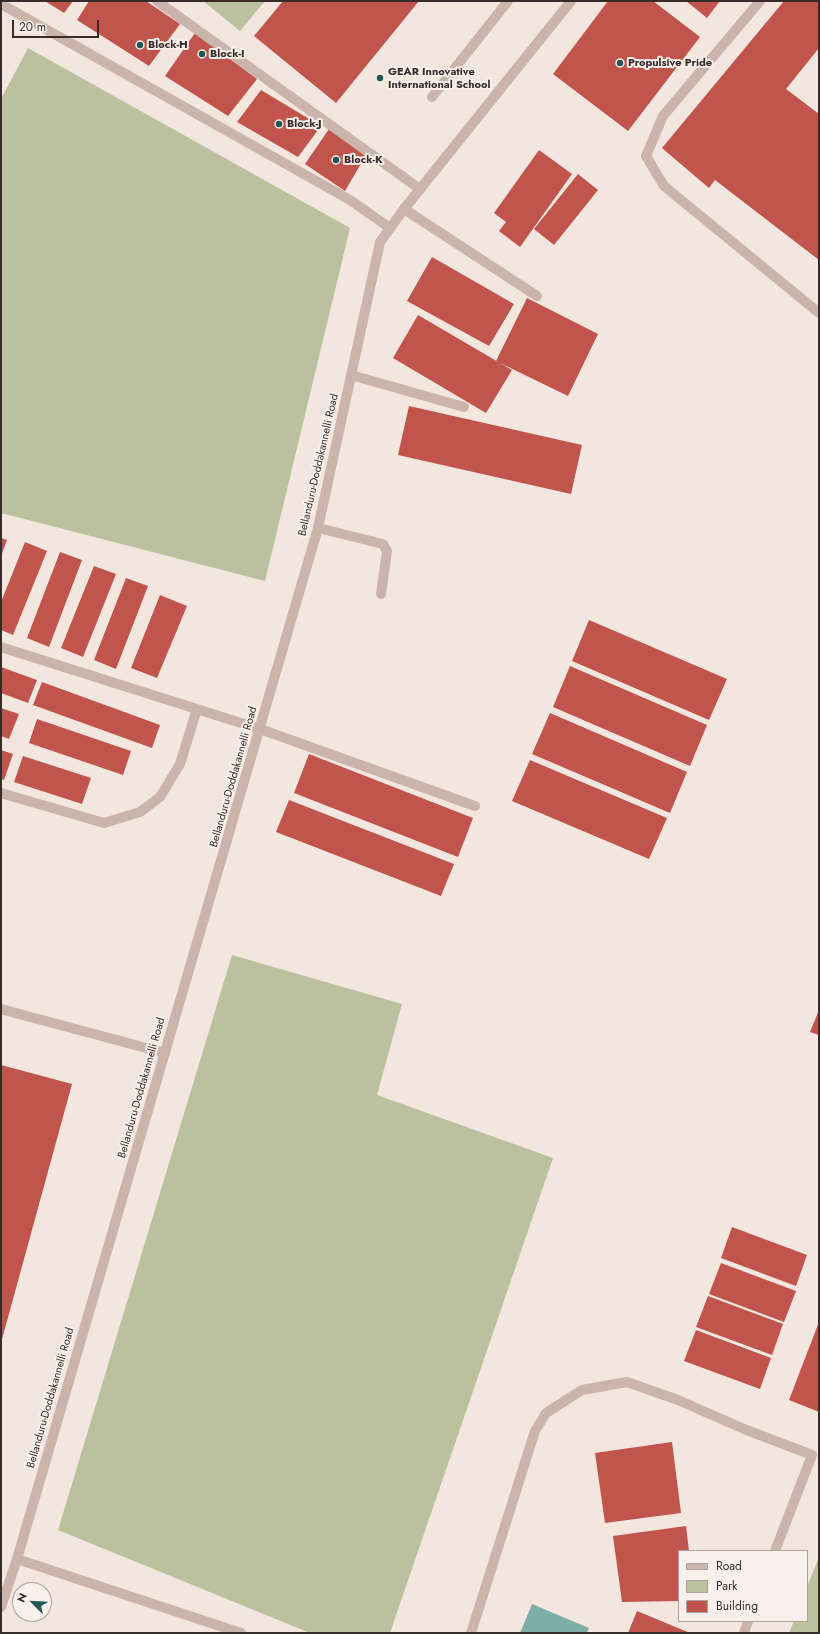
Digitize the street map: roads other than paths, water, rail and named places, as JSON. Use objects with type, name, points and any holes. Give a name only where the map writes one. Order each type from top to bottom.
[{"type":"street","points":[[157,1],[420,189]]},
{"type":"street","points":[[432,97],[508,1]]},
{"type":"street","name":"Bellanduru-Doddakannelli Road","points":[[1,1607],[17,1559],[318,528],[380,242],[404,209],[571,1]]},
{"type":"street","points":[[760,1],[663,116],[646,156],[664,186],[819,313]]},
{"type":"street","points":[[1,4],[350,200],[390,228]]},
{"type":"street","points":[[404,209],[537,296]]},
{"type":"street","points":[[351,375],[464,407]]},
{"type":"street","points":[[318,528],[383,544],[387,551],[381,594]]},
{"type":"street","points":[[1,647],[260,729],[475,806]]},
{"type":"street","points":[[1,793],[104,823],[140,812],[160,798],[180,764],[197,709]]},
{"type":"street","points":[[1,1009],[165,1053]]},
{"type":"street","points":[[471,1633],[535,1431],[546,1413],[582,1390],[627,1382],[678,1400],[744,1429],[812,1455],[775,1550]]},
{"type":"street","points":[[17,1559],[241,1633]]},
{"type":"street","points":[[744,1633],[748,1622]]},
{"type":"water","points":[[532,1604],[589,1628],[587,1633],[520,1633]]},
{"type":"place","name":"Block-H","points":[[140,45]]},
{"type":"place","name":"Block-I","points":[[202,54]]},
{"type":"place","name":"Propulsive Pride","points":[[620,63]]},
{"type":"place","name":"GEAR Innovative International School","points":[[380,78]]},
{"type":"place","name":"Block-J","points":[[279,124]]},
{"type":"place","name":"Block-K","points":[[336,160]]}]
